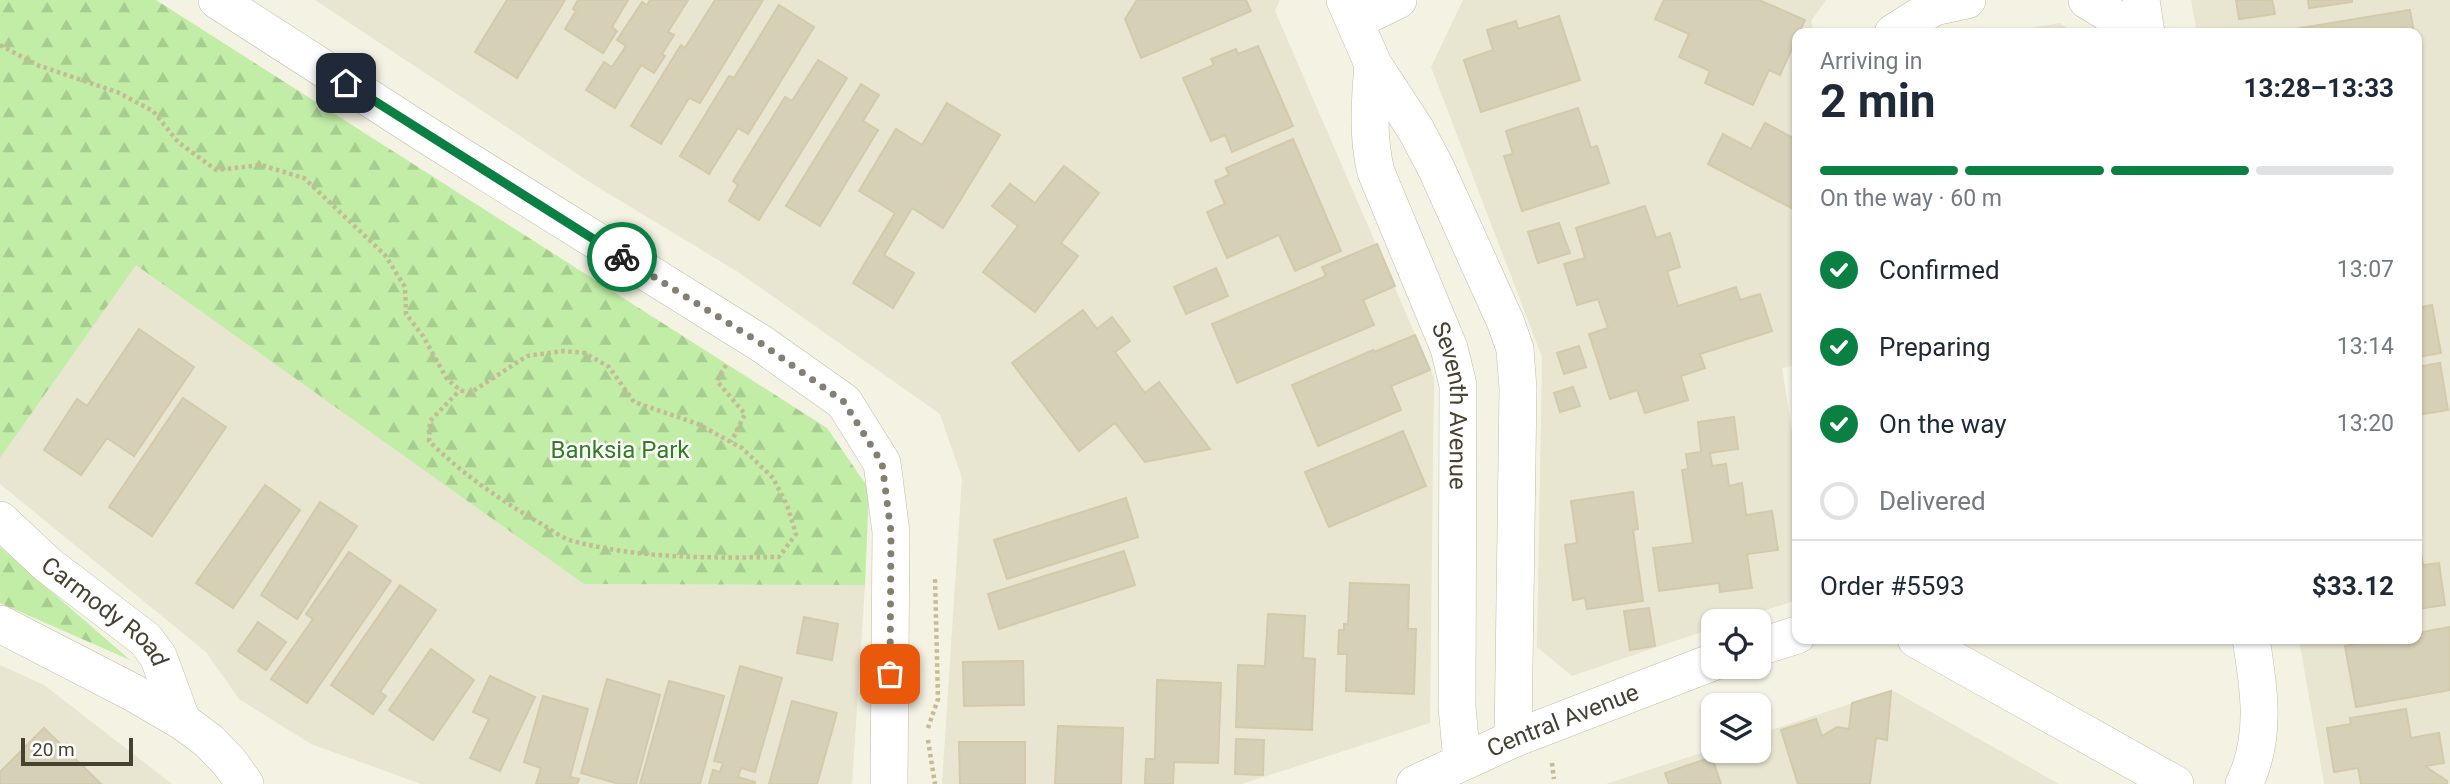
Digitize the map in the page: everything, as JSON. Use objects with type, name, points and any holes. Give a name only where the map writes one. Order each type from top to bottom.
[{"type":"street","points":[[217,0],[444,146],[762,344],[844,402],[882,463],[891,532],[889,784]]},
{"type":"street","points":[[1350,10],[1398,0]]},
{"type":"street","points":[[1901,28],[1934,8],[1967,0]]},
{"type":"street","points":[[2087,0],[2126,28]]},
{"type":"street","points":[[2141,0],[2145,28]]},
{"type":"street","name":"Seventh Avenue","points":[[1350,10],[1373,65],[1416,130],[1436,167],[1515,349],[1518,388],[1513,739]]},
{"type":"street","name":"Seventh Avenue","points":[[1373,65],[1369,126],[1376,172],[1449,348],[1458,385],[1457,699],[1462,761]]},
{"type":"street","name":"Carmody Road","points":[[0,520],[48,565],[145,639],[158,656],[182,721]]},
{"type":"street","name":"Carmody Road","points":[[0,624],[182,721],[209,741],[230,763],[244,784]]},
{"type":"street","points":[[1771,643],[1792,637]]},
{"type":"street","points":[[1925,644],[2175,784]]},
{"type":"street","points":[[2244,784],[2254,764],[2259,733],[2257,676],[2252,644]]},
{"type":"street","name":"Central Avenue","points":[[1415,784],[1513,739],[1701,667]]},
{"type":"path","points":[[0,45],[37,65],[117,92],[153,111],[178,142],[216,170],[261,165],[304,178],[385,255],[405,287],[406,314],[423,336],[447,379],[460,390],[470,393],[527,356],[563,351],[585,353],[609,367],[634,402],[698,424],[742,448],[773,478],[787,505],[796,534],[779,557],[704,558],[646,554],[570,541],[483,486],[429,441],[430,421],[460,390]]},
{"type":"path","points":[[726,365],[717,381],[745,414],[731,442]]},
{"type":"path","points":[[935,577],[939,699],[927,732],[933,757],[935,784]]},
{"type":"shaded area","points":[[315,0],[1280,0],[1275,11],[1434,378],[1430,723],[1242,784],[942,784],[962,478],[940,414],[738,272],[591,183]]},
{"type":"shaded area","points":[[1463,0],[1826,0],[1811,21],[1813,28],[1792,28],[1792,366],[1782,368],[1792,431],[1792,602],[1770,609],[1701,609],[1701,632],[1572,676],[1537,647],[1542,357],[1431,67]]},
{"type":"shaded area","points":[[2191,0],[2450,0],[2450,784],[2324,784],[2300,644],[2422,644],[2422,28],[2196,28]]},
{"type":"shaded area","points":[[2060,23],[2067,28],[2031,28]]},
{"type":"shaded area","points":[[136,264],[584,584],[865,585],[852,784],[421,784],[311,744],[239,699],[206,652],[0,484],[0,458]]},
{"type":"shaded area","points":[[0,665],[44,685],[172,784],[0,784]]},
{"type":"shaded area","points":[[1892,690],[2059,784],[1606,784],[1701,753],[1701,763],[1771,763],[1771,730]]},
{"type":"green space","name":"Banksia Park","points":[[0,0],[156,0],[827,428],[869,489],[865,585],[584,584],[136,265],[0,458]]},
{"type":"green space","points":[[0,547],[130,660],[0,603]]},
{"type":"building","points":[[507,0],[565,0],[517,78],[475,52]]},
{"type":"building","points":[[578,0],[628,0],[612,27],[617,31],[603,53],[565,29],[576,11],[573,9]]},
{"type":"building","points":[[650,0],[688,0],[668,32],[674,35],[654,73],[641,65],[615,108],[586,90],[604,62],[612,67],[626,46],[617,40],[642,2],[647,5]]},
{"type":"building","points":[[715,0],[763,0],[700,103],[689,98],[661,144],[631,126],[681,45],[685,48]]},
{"type":"building","points":[[1137,0],[1246,0],[1251,11],[1141,58],[1125,19]]},
{"type":"building","points":[[1664,0],[1759,0],[1805,20],[1801,28],[1792,28],[1792,49],[1780,75],[1769,70],[1753,105],[1705,83],[1710,71],[1679,57],[1689,34],[1655,19]]},
{"type":"building","points":[[2236,0],[2272,0],[2275,14],[2239,19]]},
{"type":"building","points":[[2308,0],[2352,0],[2352,2],[2309,8]]},
{"type":"building","points":[[779,5],[814,27],[748,134],[738,128],[709,174],[680,156],[729,76],[734,78]]},
{"type":"building","points":[[2410,10],[2413,28],[2301,28]]},
{"type":"building","points":[[1559,16],[1580,80],[1481,112],[1464,60],[1493,50],[1487,30],[1516,21],[1518,29]]},
{"type":"building","points":[[1258,46],[1293,126],[1232,152],[1225,135],[1211,141],[1183,78],[1214,65],[1211,59],[1236,49],[1238,54]]},
{"type":"building","points":[[818,60],[847,78],[759,220],[729,201],[738,185],[733,181],[785,97],[792,101]]},
{"type":"building","points":[[861,84],[879,95],[863,121],[878,130],[820,226],[786,206]]},
{"type":"building","points":[[947,103],[1000,135],[943,228],[912,208],[884,255],[914,273],[893,308],[853,283],[895,213],[859,191],[896,129],[922,145]]},
{"type":"building","points":[[1578,108],[1591,148],[1597,146],[1609,183],[1522,211],[1504,156],[1513,154],[1506,131]]},
{"type":"building","points":[[1765,123],[1792,137],[1792,208],[1708,164],[1723,134],[1751,149]]},
{"type":"building","points":[[1293,139],[1341,251],[1295,271],[1279,235],[1227,258],[1207,212],[1225,204],[1215,181],[1229,175],[1226,168]]},
{"type":"building","points":[[1064,166],[1099,193],[1061,243],[1078,256],[1035,312],[983,272],[1018,226],[992,206],[1010,184],[1035,203]]},
{"type":"building","points":[[1645,206],[1656,238],[1670,233],[1680,267],[1667,271],[1678,306],[1736,287],[1740,300],[1760,294],[1772,331],[1700,354],[1705,368],[1681,376],[1688,400],[1645,413],[1637,390],[1610,399],[1589,334],[1608,328],[1598,299],[1577,305],[1564,264],[1585,258],[1576,228]]},
{"type":"building","points":[[1559,223],[1570,253],[1538,263],[1528,232]]},
{"type":"building","points":[[1377,244],[1395,286],[1363,300],[1374,325],[1237,383],[1212,324],[1326,276],[1322,267]]},
{"type":"building","points":[[1216,268],[1228,296],[1186,314],[1174,287]]},
{"type":"building","points":[[2432,305],[2441,353],[2422,356],[2422,307]]},
{"type":"building","points":[[1083,310],[1097,329],[1112,317],[1130,341],[1115,352],[1145,393],[1159,382],[1210,449],[1145,462],[1115,423],[1079,451],[1012,363]]},
{"type":"building","points":[[139,329],[194,367],[134,456],[107,438],[81,475],[44,450],[77,399],[87,406]]},
{"type":"building","points":[[1415,335],[1430,370],[1391,386],[1401,410],[1318,446],[1292,385]]},
{"type":"building","points":[[1579,346],[1586,367],[1564,374],[1557,353]]},
{"type":"building","points":[[2440,363],[2448,410],[2422,414],[2422,366]]},
{"type":"building","points":[[1573,387],[1580,406],[1560,412],[1554,393]]},
{"type":"building","points":[[183,398],[226,427],[152,536],[109,507]]},
{"type":"building","points":[[1734,417],[1738,449],[1710,453],[1712,466],[1726,464],[1729,486],[1742,483],[1746,515],[1772,511],[1778,550],[1747,554],[1752,588],[1720,592],[1719,583],[1659,591],[1653,548],[1693,543],[1682,470],[1688,469],[1686,454],[1701,452],[1698,422]]},
{"type":"building","points":[[1403,431],[1426,486],[1329,527],[1305,472]]},
{"type":"building","points":[[265,485],[300,510],[233,608],[196,583]]},
{"type":"building","points":[[1633,492],[1638,529],[1633,530],[1643,601],[1587,609],[1585,598],[1573,600],[1565,545],[1577,543],[1571,501]]},
{"type":"building","points":[[1126,498],[1138,537],[1007,579],[994,540]]},
{"type":"building","points":[[320,502],[357,526],[297,619],[261,595]]},
{"type":"building","points":[[1124,551],[1135,585],[999,629],[988,594]]},
{"type":"building","points":[[349,552],[391,581],[307,703],[271,679],[313,619],[306,614]]},
{"type":"building","points":[[2422,559],[2423,565],[2439,563],[2445,605],[2422,608]]},
{"type":"building","points":[[1350,583],[1409,585],[1408,629],[1416,629],[1414,694],[1346,691],[1347,654],[1338,654],[1339,630],[1344,630],[1344,624],[1348,624]]},
{"type":"building","points":[[400,585],[436,610],[380,692],[386,696],[373,714],[331,685]]},
{"type":"building","points":[[1649,608],[1655,646],[1630,650],[1624,611]]},
{"type":"building","points":[[1268,614],[1305,616],[1303,658],[1315,659],[1312,730],[1236,727],[1238,665],[1265,666]]},
{"type":"building","points":[[804,617],[838,624],[832,660],[797,653]]},
{"type":"building","points":[[258,622],[286,642],[266,670],[238,651]]},
{"type":"building","points":[[2450,627],[2450,690],[2356,707],[2345,646],[2422,644],[2422,632]]},
{"type":"building","points":[[431,649],[474,680],[433,740],[389,710]]},
{"type":"building","points":[[1023,661],[1024,705],[964,706],[963,662]]},
{"type":"building","points":[[740,666],[782,678],[755,772],[741,768],[738,777],[755,784],[709,784],[713,770],[720,772],[723,763],[714,761]]},
{"type":"building","points":[[490,676],[535,697],[500,771],[470,758],[489,719],[473,712]]},
{"type":"building","points":[[607,679],[660,695],[636,784],[619,784],[581,773]]},
{"type":"building","points":[[1157,680],[1221,683],[1218,763],[1174,762],[1173,784],[1145,784],[1146,759],[1155,759]]},
{"type":"building","points":[[669,681],[724,696],[700,784],[640,784]]},
{"type":"building","points":[[1891,691],[1887,740],[1876,738],[1870,784],[1798,784],[1781,730],[1816,719],[1822,736],[1837,727],[1849,729],[1852,703]]},
{"type":"building","points":[[543,696],[588,709],[570,777],[579,779],[577,784],[536,784],[541,768],[524,762]]},
{"type":"building","points":[[792,701],[837,713],[817,784],[769,784]]},
{"type":"building","points":[[2406,709],[2411,738],[2439,733],[2444,763],[2425,766],[2447,781],[2447,784],[2361,784],[2358,768],[2334,772],[2327,728],[2351,724],[2350,718]]},
{"type":"building","points":[[1058,726],[1123,728],[1121,784],[1055,784]]},
{"type":"building","points":[[44,728],[101,784],[0,784],[0,772]]},
{"type":"building","points":[[1236,739],[1264,740],[1263,775],[1235,774]]},
{"type":"building","points":[[959,742],[1025,742],[1025,784],[960,784]]},
{"type":"building","points":[[1701,761],[1701,763],[1714,763],[1721,784],[1669,784],[1665,773]]},
{"type":"way so far","points":[[622,257],[762,344],[844,402],[882,463],[891,532],[890,674]]},
{"type":"route","points":[[346,83],[622,257]]}]
